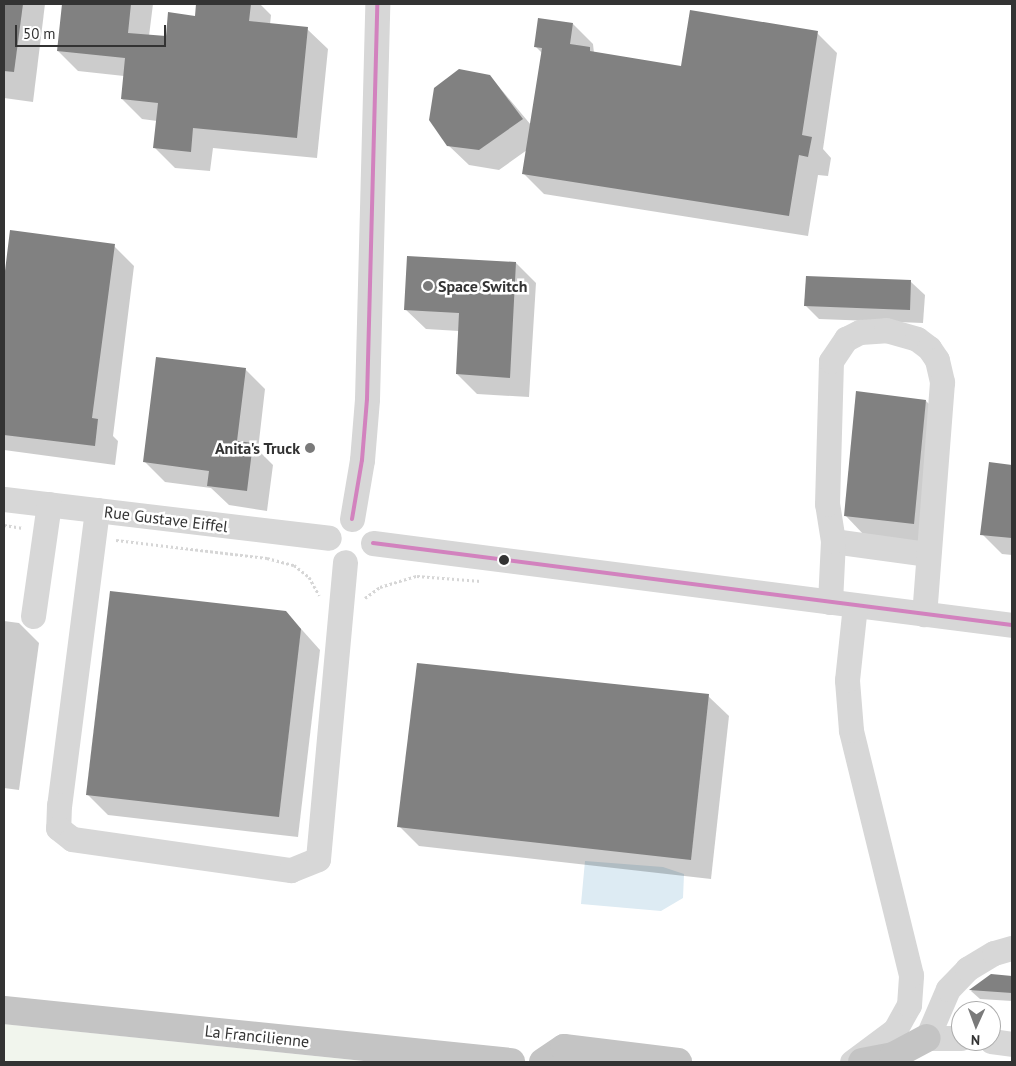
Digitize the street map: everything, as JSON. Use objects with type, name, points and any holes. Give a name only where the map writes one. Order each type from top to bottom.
[{"type":"highway","name":"La Francilienne","points":[[4,1010],[511,1062]]},
{"type":"highway","points":[[862,1062],[893,1056],[927,1038]]},
{"type":"highway","points":[[543,1062],[564,1048],[678,1062]]},
{"type":"street","points":[[352,519],[362,460],[367,399],[377,4]]},
{"type":"street","points":[[830,602],[834,541],[827,504],[831,361],[846,339],[860,332],[886,330],[917,339],[929,348],[938,360],[942,382],[924,614]]},
{"type":"street","name":"Rue Gustave Eiffel","points":[[4,499],[329,538]]},
{"type":"street","points":[[33,616],[49,504]]},
{"type":"street","points":[[97,510],[58,828],[72,839],[291,870],[318,859],[345,562]]},
{"type":"street","points":[[352,519],[365,524],[373,543],[364,559],[345,562],[334,556],[329,538],[340,522],[352,519]]},
{"type":"street","points":[[834,541],[928,554]]},
{"type":"street","points":[[373,543],[1012,625]]},
{"type":"street","points":[[852,1062],[895,1030],[909,1005],[911,975],[851,730],[847,680],[855,605]]},
{"type":"street","points":[[951,1038],[927,1038],[948,989],[967,969],[994,953],[1012,948]]},
{"type":"path","points":[[4,525],[45,530]]},
{"type":"path","points":[[93,537],[267,558],[294,565],[310,577],[317,595],[341,598],[361,600],[380,587],[417,576],[490,582]]},
{"type":"shaded area","points":[[585,861],[663,867],[684,874],[683,898],[661,911],[581,904]]},
{"type":"shaded area","points":[[4,1024],[373,1062],[4,1062]]},
{"type":"building","points":[[4,4],[23,4],[14,72],[4,71]]},
{"type":"building","points":[[62,4],[131,4],[128,33],[166,36],[168,12],[195,16],[196,4],[251,4],[249,21],[308,27],[297,138],[193,128],[191,152],[153,148],[158,103],[121,99],[125,58],[57,51]]},
{"type":"building","points":[[690,10],[818,31],[802,135],[812,137],[808,157],[799,155],[789,216],[522,174],[542,48],[534,47],[538,18],[573,23],[570,44],[590,47],[590,51],[681,66]]},
{"type":"building","points":[[459,69],[490,75],[523,119],[479,150],[447,146],[429,120],[434,88]]},
{"type":"building","points":[[10,230],[115,244],[92,418],[98,419],[95,446],[4,435],[4,279]]},
{"type":"building","points":[[407,256],[516,262],[510,378],[456,374],[459,313],[404,310]]},
{"type":"building","points":[[806,276],[911,280],[910,310],[804,306]]},
{"type":"building","points":[[156,357],[246,368],[237,441],[253,443],[247,491],[207,486],[209,471],[143,462]]},
{"type":"building","points":[[856,391],[926,400],[914,524],[844,516]]},
{"type":"building","points":[[989,462],[1012,465],[1012,538],[980,535]]},
{"type":"building","points":[[110,591],[286,611],[301,629],[279,817],[86,795]]},
{"type":"building","points":[[417,663],[709,694],[691,860],[397,827]]},
{"type":"building","points":[[991,974],[1012,976],[1012,993],[969,990]]},
{"type":"transit line","points":[[352,519],[362,460],[367,399],[377,4]]},
{"type":"transit line","points":[[373,543],[1012,625]]},
{"type":"place","name":"Space Switch","points":[[428,286]]},
{"type":"place","name":"Anita's Truck","points":[[310,448]]}]
